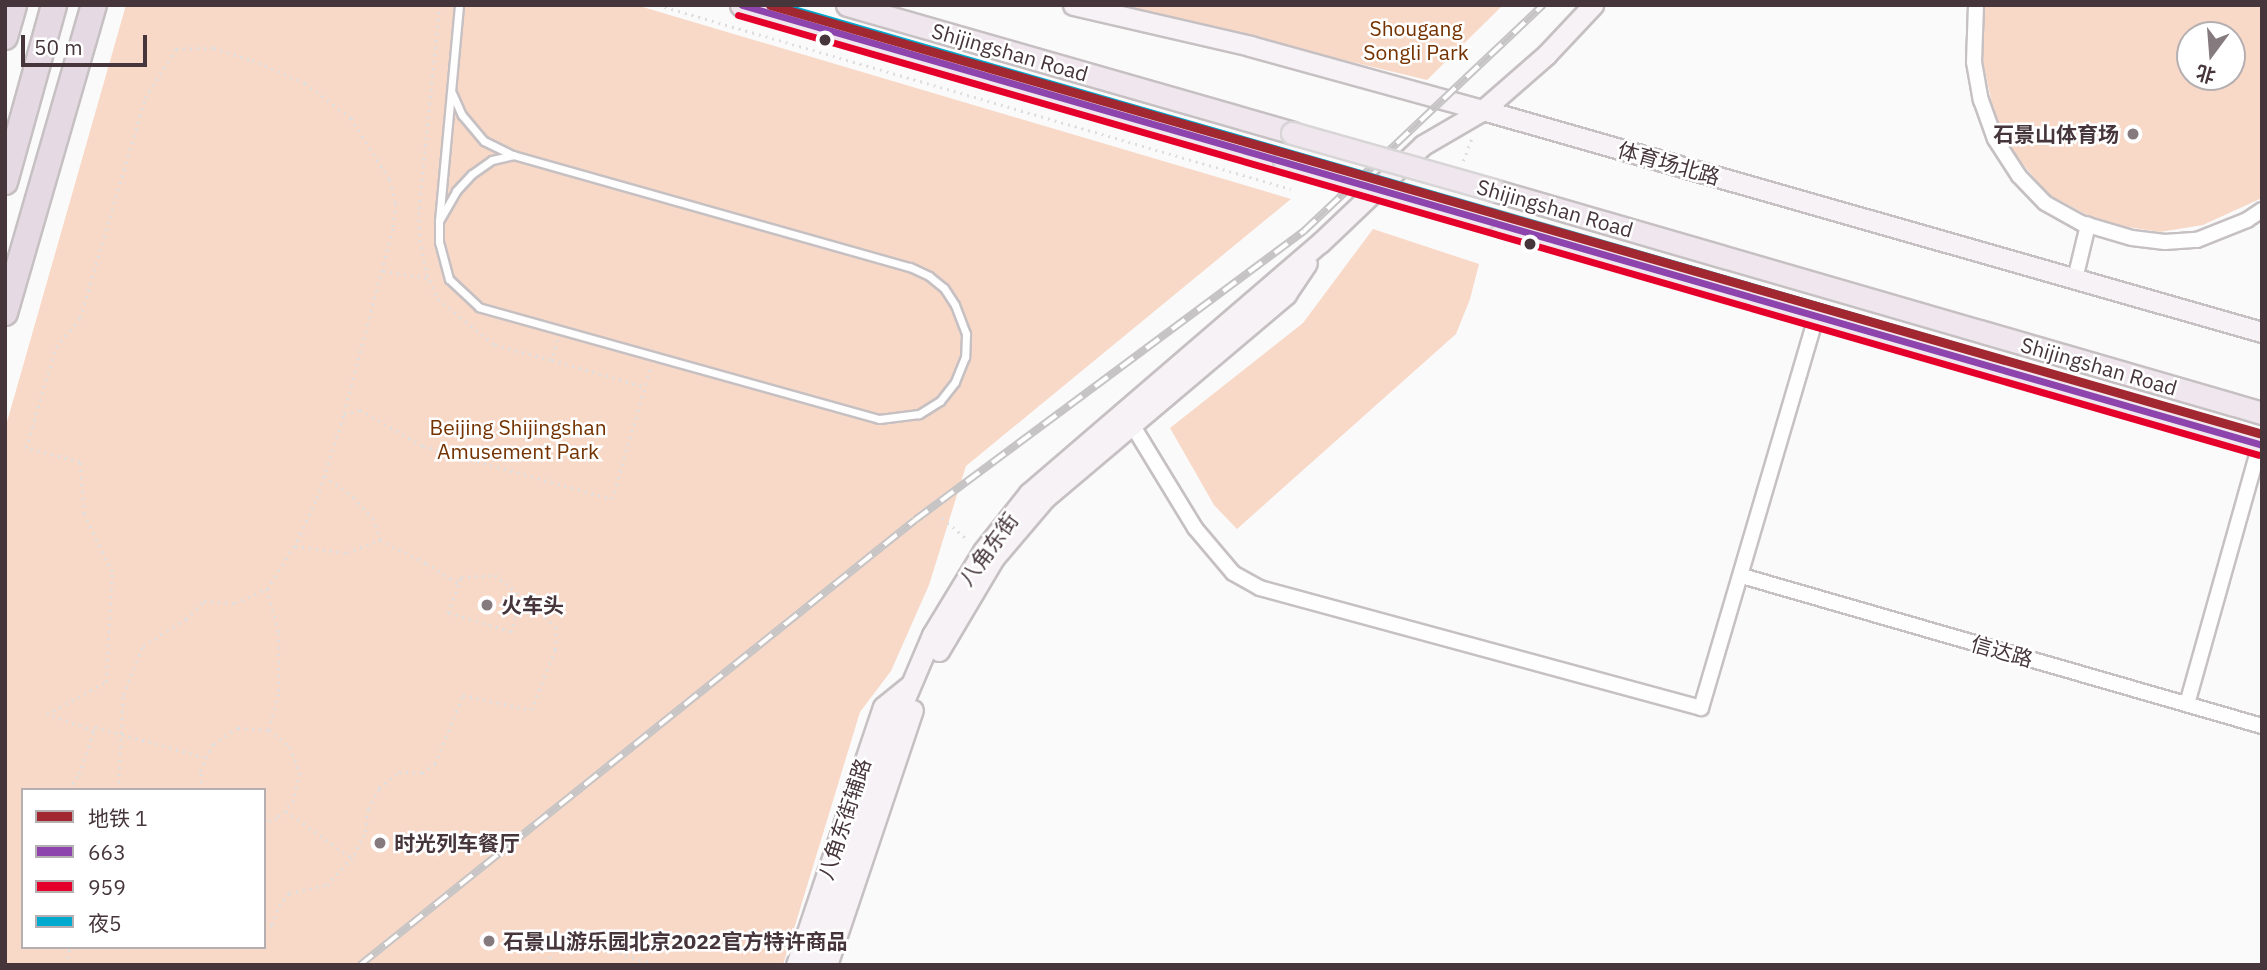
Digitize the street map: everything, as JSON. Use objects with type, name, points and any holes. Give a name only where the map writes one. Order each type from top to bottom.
[{"type":"highway","points":[[5,37],[14,5]]},
{"type":"highway","points":[[5,182],[54,5]]},
{"type":"highway","points":[[5,313],[94,5]]},
{"type":"main road","name":"Shijingshan Road","points":[[741,5],[2261,444]]},
{"type":"main road","name":"Shijingshan Road","points":[[847,5],[2262,413]]},
{"type":"street","name":"体育场北路","points":[[1073,5],[1250,46],[1483,110],[2262,332]]},
{"type":"street","name":"八角东街","points":[[813,965],[909,685],[943,614],[983,551],[1029,493],[1320,243],[1423,145],[1483,110],[1546,55],[1593,5]]},
{"type":"street","points":[[1976,5],[1974,62],[1981,100],[1995,139],[2019,176],[2045,203],[2088,225],[2132,238],[2165,242],[2197,240],[2247,220],[2262,210]]},
{"type":"street","points":[[2075,279],[2088,225]]},
{"type":"street","name":"八角东街","points":[[827,965],[915,703],[942,643],[994,558],[1036,508],[1131,422],[1286,294],[1320,243]]},
{"type":"street","points":[[1131,422],[1195,528],[1233,573],[1261,588],[1701,708],[1817,315]]},
{"type":"street","points":[[2187,704],[2261,444]]},
{"type":"street","name":"信达路","points":[[1742,576],[2262,726]]},
{"type":"street","name":"八角东街辅路","points":[[796,965],[883,707],[909,685]]},
{"type":"lane","points":[[451,91],[462,115],[484,141],[513,155],[910,267],[929,275],[944,288],[956,305],[966,334],[965,357],[956,382],[940,401],[919,414],[897,419],[879,419],[479,307],[449,279],[439,242],[439,221],[451,91],[459,5]]},
{"type":"lane","points":[[439,221],[456,191],[472,174],[492,160],[513,155]]},
{"type":"path","points":[[657,5],[1291,189]]},
{"type":"path","points":[[94,731],[47,714],[106,682],[112,572],[84,514],[80,462],[26,448],[56,347],[80,318],[145,98],[176,48],[214,48],[252,60],[306,83],[351,118],[390,180],[396,204],[382,271],[344,414],[324,476],[294,546],[267,589],[235,603],[204,601],[186,619],[143,646],[123,695],[118,788]]},
{"type":"path","points":[[1461,164],[1476,130]]},
{"type":"path","points":[[382,271],[428,278]]},
{"type":"path","points":[[561,330],[552,360],[645,387]]},
{"type":"path","points":[[344,414],[360,410],[423,446],[612,499],[654,356]]},
{"type":"path","points":[[324,476],[354,498],[373,520],[380,540],[426,563],[459,584]]},
{"type":"path","points":[[943,518],[967,540]]},
{"type":"path","points":[[294,546],[347,553],[380,540]]},
{"type":"path","points":[[266,928],[272,925],[279,906],[289,892],[327,885],[352,858],[365,832],[368,809],[379,788],[399,772],[422,773],[435,764],[463,695],[531,710],[555,650],[556,628],[522,597],[495,575],[461,577],[448,613],[511,632],[522,597]]},
{"type":"path","points":[[267,589],[279,633],[279,694],[269,730]]},
{"type":"path","points":[[70,788],[79,774],[95,727],[204,757]]},
{"type":"path","points":[[202,788],[200,771],[204,757],[224,734],[238,728],[269,730],[281,737],[297,760],[299,787],[286,811],[266,823]]},
{"type":"path","points":[[286,811],[352,858]]},
{"type":"path","points":[[547,965],[559,933],[656,965]]},
{"type":"green space","name":"Beijing Shijingshan Amusement Park","points":[[126,5],[636,5],[1291,199],[966,466],[929,585],[891,671],[860,712],[783,965],[5,965],[5,429]]},
{"type":"green space","name":"Shougang Songli Park","points":[[1116,5],[1503,5],[1427,80]]},
{"type":"green space","name":"石景山体育场","points":[[1983,5],[2262,5],[2262,198],[2203,225],[2160,232],[2102,223],[2048,194],[2014,154],[1994,114],[1983,61]]},
{"type":"green space","points":[[1373,229],[1479,264],[1470,299],[1456,334],[1237,529],[1214,505],[1170,428],[1303,323]]},
{"type":"railway","points":[[360,965],[915,520],[1304,231],[1543,5]]},
{"type":"metro line","name":"1","points":[[770,5],[2262,434]]},
{"type":"transit line","name":"663","points":[[742,5],[2262,445]]},
{"type":"transit line","name":"夜5","points":[[780,5],[2262,434]]},
{"type":"transit line","name":"959","points":[[738,15],[2259,455]]},
{"type":"place","name":"石景山体育场","points":[[2133,134]]},
{"type":"place","name":"火车头","points":[[487,605]]},
{"type":"place","name":"时光列车餐厅","points":[[380,843]]},
{"type":"place","name":"石景山游乐园北京2022官方特许商品","points":[[489,941]]}]
